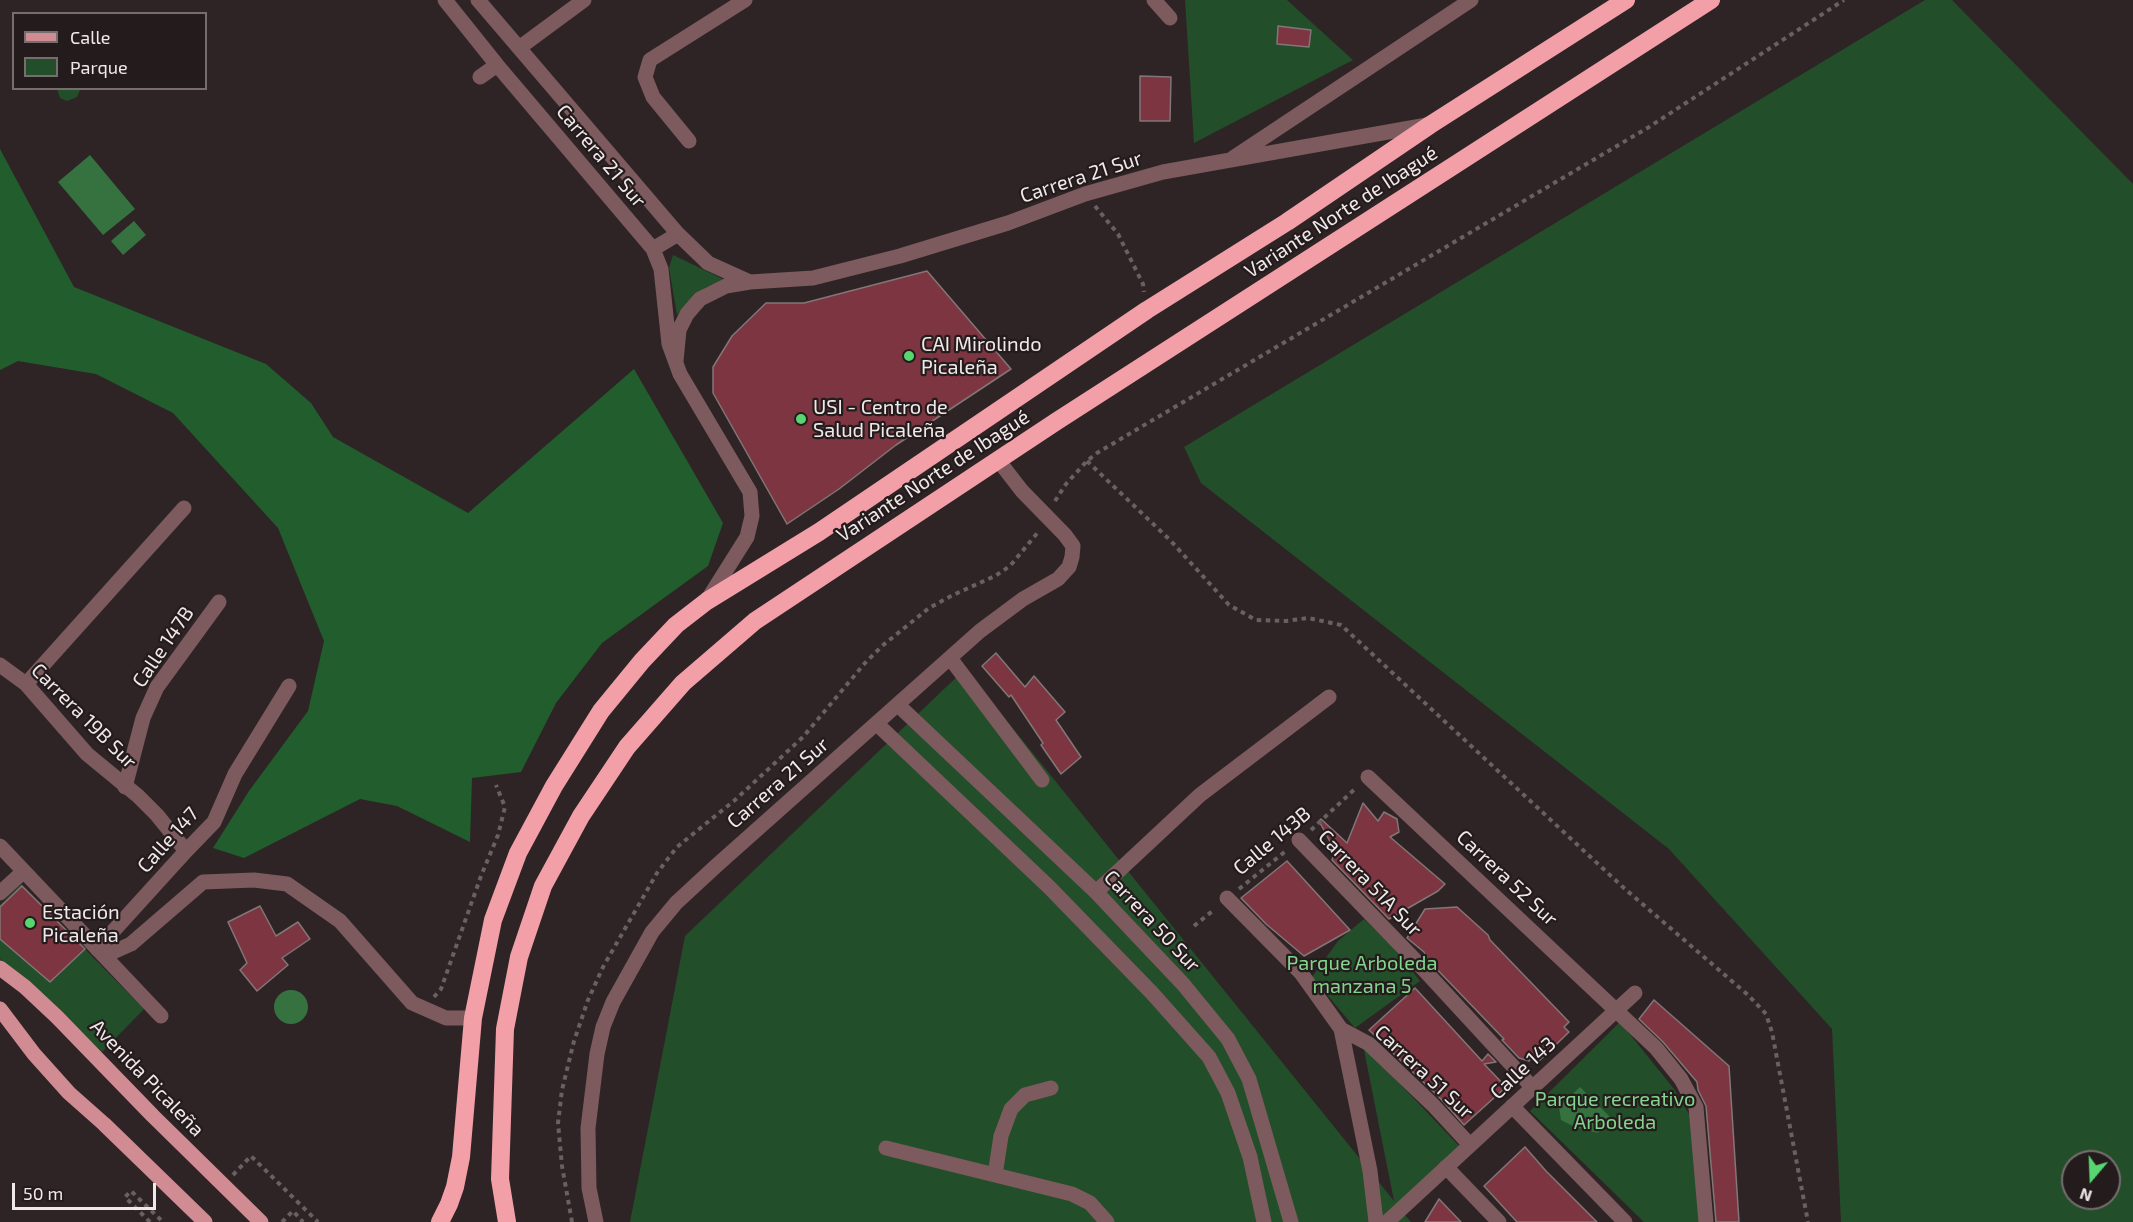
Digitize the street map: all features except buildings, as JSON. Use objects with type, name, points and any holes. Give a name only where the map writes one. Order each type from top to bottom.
[{"type":"highway","name":"Variante Norte de Ibagué","points":[[440,1222],[455,1186],[460,1157],[473,1018],[493,920],[518,853],[554,786],[601,711],[642,661],[676,625],[707,602],[819,532],[1147,310],[1287,222],[1430,125],[1626,0]]},
{"type":"highway","name":"Variante Norte de Ibagué","points":[[507,1222],[500,1179],[505,1029],[519,957],[543,886],[581,816],[627,747],[683,682],[754,621],[998,460],[1712,0]]},
{"type":"main road","name":"Avenida Picaleña","points":[[0,968],[25,987],[57,1017],[261,1222]]},
{"type":"main road","points":[[0,1009],[34,1054],[69,1093],[205,1222]]},
{"type":"street","name":"Carrera 21 Sur","points":[[445,0],[497,66],[653,249],[661,269],[669,344],[680,374],[750,492],[752,516],[747,537],[707,602]]},
{"type":"street","name":"Carrera 21 Sur","points":[[478,0],[678,234],[708,263],[750,282]]},
{"type":"street","points":[[519,48],[584,0]]},
{"type":"street","points":[[689,141],[653,97],[645,77],[650,60],[745,0]]},
{"type":"street","points":[[1154,0],[1170,18]]},
{"type":"street","points":[[1228,161],[1471,0]]},
{"type":"street","points":[[480,77],[497,66]]},
{"type":"street","name":"Carrera 21 Sur","points":[[676,361],[679,330],[687,314],[700,299],[726,286],[813,278],[900,256],[1008,223],[1085,194],[1163,172],[1430,125]]},
{"type":"street","points":[[653,249],[678,234]]},
{"type":"street","name":"Carrera 21 Sur","points":[[596,1222],[589,1188],[588,1128],[603,1027],[613,1002],[652,932],[676,903],[980,631],[1023,599],[1058,579],[1069,567],[1072,546],[1065,535],[1022,491],[998,460]]},
{"type":"street","points":[[26,684],[184,508]]},
{"type":"street","name":"Calle 147B","points":[[125,787],[143,718],[158,687],[219,602]]},
{"type":"street","points":[[950,658],[1042,780]]},
{"type":"street","name":"Carrera 19B Sur","points":[[0,664],[26,684],[87,754],[158,815],[186,851]]},
{"type":"street","name":"Calle 147","points":[[100,952],[186,851],[214,822],[235,774],[289,686]]},
{"type":"street","points":[[1096,892],[1200,795],[1329,697]]},
{"type":"street","name":"Carrera 50 Sur","points":[[898,705],[1096,892],[1183,984],[1228,1039],[1249,1079],[1291,1222]]},
{"type":"street","points":[[877,724],[1049,887],[1152,993],[1209,1057],[1228,1093],[1250,1156],[1264,1222]]},
{"type":"street","name":"Carrera 52 Sur","points":[[1368,777],[1656,1048],[1682,1079],[1696,1107],[1706,1222]]},
{"type":"street","name":"Carrera 51A Sur","points":[[1299,840],[1414,959],[1533,1088]]},
{"type":"street","points":[[0,846],[161,1016]]},
{"type":"street","points":[[0,893],[24,871]]},
{"type":"street","points":[[100,952],[131,944],[203,882],[255,880],[287,884],[340,921],[412,1003],[446,1018],[473,1018]]},
{"type":"street","name":"Carrera 51 Sur","points":[[1227,898],[1301,974],[1341,1029],[1369,1044],[1433,1105],[1470,1145]]},
{"type":"street","name":"Calle 143","points":[[1387,1222],[1635,993]]},
{"type":"street","points":[[1341,1029],[1370,1172],[1376,1222]]},
{"type":"street","points":[[995,1175],[1001,1136],[1011,1109],[1025,1095],[1051,1088]]},
{"type":"street","points":[[1512,1106],[1625,1222]]},
{"type":"street","points":[[886,1148],[1072,1194],[1090,1203],[1107,1222]]},
{"type":"street","points":[[1446,1167],[1499,1222]]},
{"type":"path","points":[[572,1222],[562,1166],[558,1124],[562,1090],[588,1000],[603,967],[657,873],[677,847],[735,800],[803,737],[882,646],[929,608],[1011,566],[1037,535],[1066,484],[1087,461],[1649,127],[1844,0]]},
{"type":"path","points":[[1085,194],[1118,234],[1143,284],[1147,310]]},
{"type":"path","points":[[1087,461],[1170,540],[1228,605],[1256,620],[1286,621],[1308,618],[1341,625],[1617,881],[1748,995],[1766,1014],[1772,1032],[1808,1222]]},
{"type":"path","name":"Calle 143B","points":[[1194,926],[1299,840],[1368,777]]},
{"type":"path","points":[[424,1010],[441,989],[498,835],[505,807],[495,785]]},
{"type":"path","points":[[223,1185],[251,1156],[318,1222]]},
{"type":"path","points":[[150,1222],[125,1197],[131,1191],[163,1222]]},
{"type":"path","points":[[282,1222],[292,1211],[303,1222]]},
{"type":"green space","points":[[1185,0],[1287,0],[1353,60],[1194,143]]},
{"type":"green space","points":[[1925,0],[1952,0],[2133,184],[2133,1222],[1841,1222],[1832,1029],[1669,849],[1201,483],[1184,447]]},
{"type":"green space","points":[[57,90],[80,90],[77,97],[67,101],[60,98]]},
{"type":"green space","points":[[673,255],[723,279],[692,298],[677,315],[669,268]]},
{"type":"green space","points":[[965,669],[1394,1201],[1363,1045],[1464,1151],[1402,1212],[1411,1222],[630,1222],[685,936]]},
{"type":"green space","points":[[21,884],[144,1009],[102,1052],[0,959],[0,905]]},
{"type":"green space","name":"Parque Arboleda manzana 5","points":[[1364,919],[1391,945],[1420,981],[1355,1028],[1312,977],[1338,941]]},
{"type":"green space","name":"Parque recreativo Arboleda","points":[[1620,1022],[1674,1089],[1692,1119],[1702,1222],[1644,1222],[1530,1111]]},
{"type":"shaded area","points":[[0,149],[74,287],[266,364],[311,403],[333,437],[468,513],[634,369],[723,523],[708,566],[602,643],[556,703],[521,772],[472,778],[470,842],[397,806],[360,799],[244,858],[213,848],[249,791],[308,711],[324,641],[278,528],[173,413],[96,374],[18,361],[0,370]]},
{"type":"shaded area","points":[[90,155],[135,209],[103,235],[58,182]]},
{"type":"shaded area","points":[[134,221],[146,235],[123,255],[111,241]]},
{"type":"shaded area","points":[[291,990],[303,995],[308,1007],[303,1019],[291,1024],[279,1019],[274,1007],[279,995]]},
{"type":"shaded area","points":[[1580,1087],[1611,1118],[1598,1133],[1575,1127],[1561,1120],[1559,1107]]},
{"type":"place","name":"CAI Mirolindo Picaleña","points":[[909,356]]},
{"type":"place","name":"USI - Centro de Salud Picaleña","points":[[801,419]]},
{"type":"place","name":"Estación Picaleña","points":[[30,923]]}]
